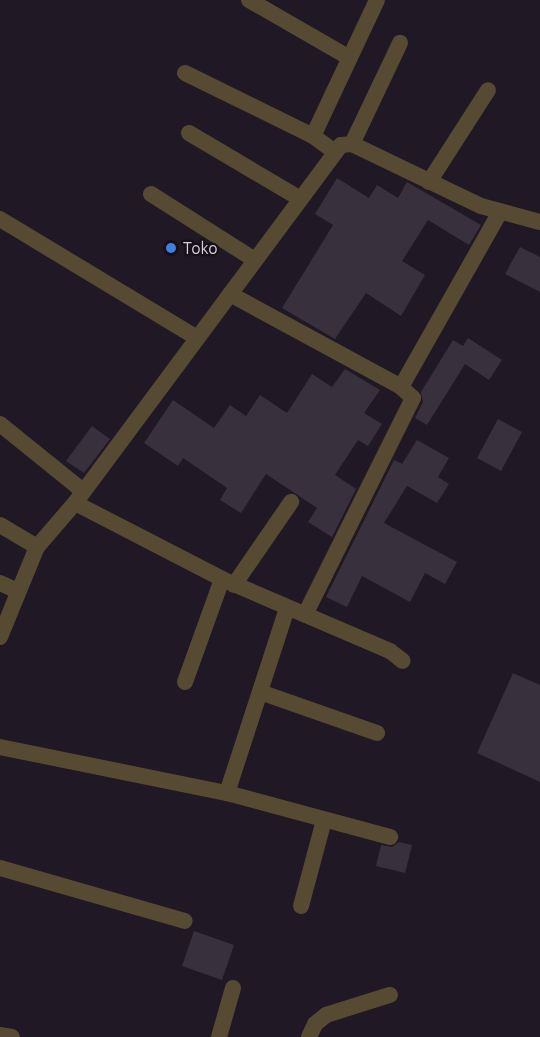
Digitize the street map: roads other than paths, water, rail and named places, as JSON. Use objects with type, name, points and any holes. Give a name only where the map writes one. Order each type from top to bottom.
[{"type":"street","points":[[249,0],[350,58]]},
{"type":"street","points":[[313,136],[377,0]]},
{"type":"street","points":[[0,637],[37,547],[79,497],[299,198],[335,152],[352,144],[400,43]]},
{"type":"street","points":[[185,73],[313,136],[335,152]]},
{"type":"street","points":[[429,182],[488,90]]},
{"type":"street","points":[[189,133],[299,198]]},
{"type":"street","points":[[352,144],[429,182],[500,212],[540,222]]},
{"type":"street","points":[[151,194],[255,260]]},
{"type":"street","points":[[401,387],[500,212]]},
{"type":"street","points":[[0,219],[197,338]]},
{"type":"street","points":[[230,294],[401,387],[413,400],[305,615]]},
{"type":"street","points":[[0,424],[79,497],[228,582],[390,651],[404,661]]},
{"type":"street","points":[[185,682],[228,582],[291,502]]},
{"type":"street","points":[[0,525],[37,547]]},
{"type":"street","points":[[0,583],[18,591]]},
{"type":"street","points":[[226,793],[287,608]]},
{"type":"street","points":[[260,692],[377,733]]},
{"type":"street","points":[[0,747],[226,793],[390,837]]},
{"type":"street","points":[[301,906],[324,820]]},
{"type":"street","points":[[0,868],[185,921]]},
{"type":"street","points":[[219,1037],[233,988]]},
{"type":"street","points":[[309,1037],[315,1024],[326,1015],[390,995]]},
{"type":"street","points":[[0,1035],[12,1037]]},
{"type":"place","name":"Toko","points":[[171,248]]}]
